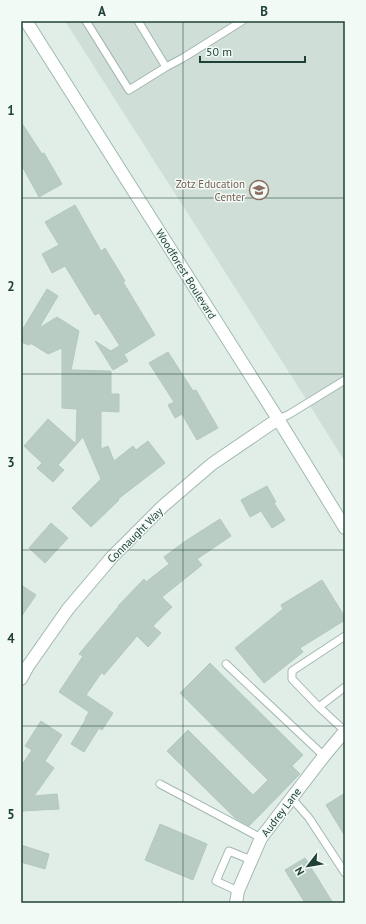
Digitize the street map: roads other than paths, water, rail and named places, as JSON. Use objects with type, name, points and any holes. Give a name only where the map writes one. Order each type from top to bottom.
[{"type":"main road","name":"Woodforest Boulevard","points":[[26,21],[278,419],[345,528]]},
{"type":"main road","name":"Connaught Way","points":[[21,679],[24,664],[112,557],[163,506],[212,464],[278,419]]},
{"type":"main road","name":"Audrey Lane","points":[[237,897],[261,838],[290,799],[345,731]]},
{"type":"lane","points":[[86,21],[129,90],[242,21]]},
{"type":"lane","points":[[138,21],[166,67]]},
{"type":"lane","points":[[278,419],[288,415],[345,380]]},
{"type":"lane","points":[[345,636],[292,671],[292,679],[345,731]]},
{"type":"lane","points":[[226,664],[324,756]]},
{"type":"lane","points":[[319,707],[345,687]]},
{"type":"lane","points":[[160,784],[261,838]]},
{"type":"lane","points":[[290,799],[295,802],[309,818],[345,873]]},
{"type":"lane","points":[[237,897],[216,881],[229,851],[251,860]]},
{"type":"place","name":"Zotz Education Center","points":[[259,190]]}]
